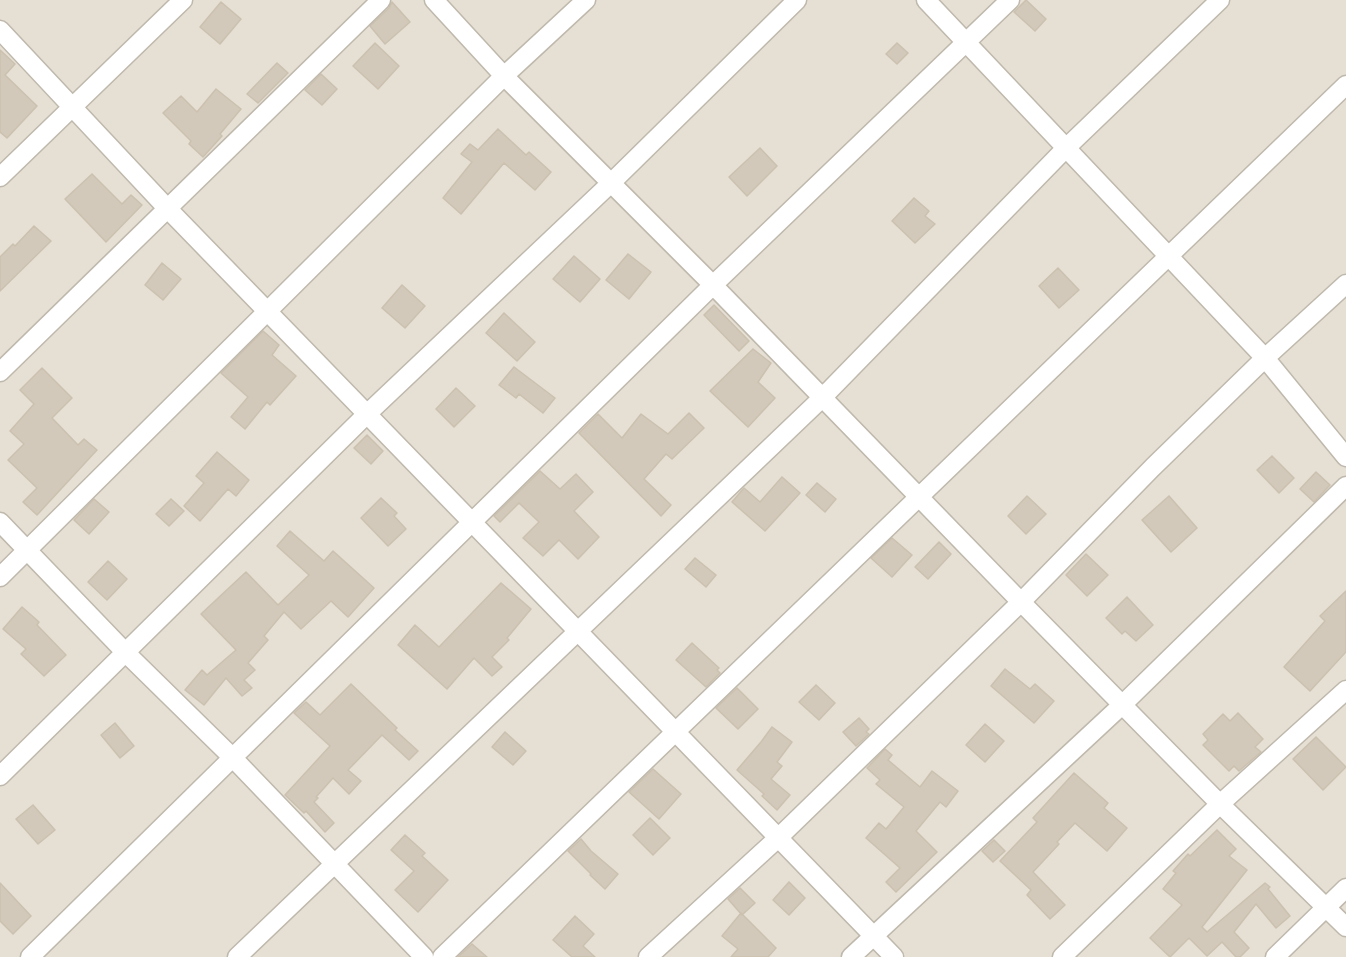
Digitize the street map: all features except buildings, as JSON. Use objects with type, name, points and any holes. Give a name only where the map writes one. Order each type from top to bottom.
[{"type":"street","points":[[0,177],[183,0]]},
{"type":"street","points":[[0,372],[381,0]]},
{"type":"street","points":[[434,0],[504,76],[713,285],[1122,705],[1346,927]]},
{"type":"street","points":[[0,577],[504,76],[586,0]]},
{"type":"street","points":[[0,776],[367,414],[611,183],[797,0]]},
{"type":"street","points":[[926,0],[1265,358],[1346,457]]},
{"type":"street","points":[[30,957],[713,285],[1010,0]]},
{"type":"street","points":[[237,957],[822,398],[1066,148],[1220,0]]},
{"type":"street","points":[[0,30],[268,312],[894,957]]},
{"type":"street","points":[[442,957],[1346,85]]},
{"type":"street","points":[[648,957],[778,838],[1021,602],[1265,358],[1346,284]]},
{"type":"street","points":[[852,957],[1122,705],[1346,486]]},
{"type":"street","points":[[0,522],[126,653],[233,758],[424,957]]},
{"type":"street","points":[[1062,957],[1220,804],[1346,690]]},
{"type":"street","points":[[1275,957],[1346,888]]},
{"type":"shaded area","points":[[0,0],[1346,0],[1346,957],[0,957]]}]
